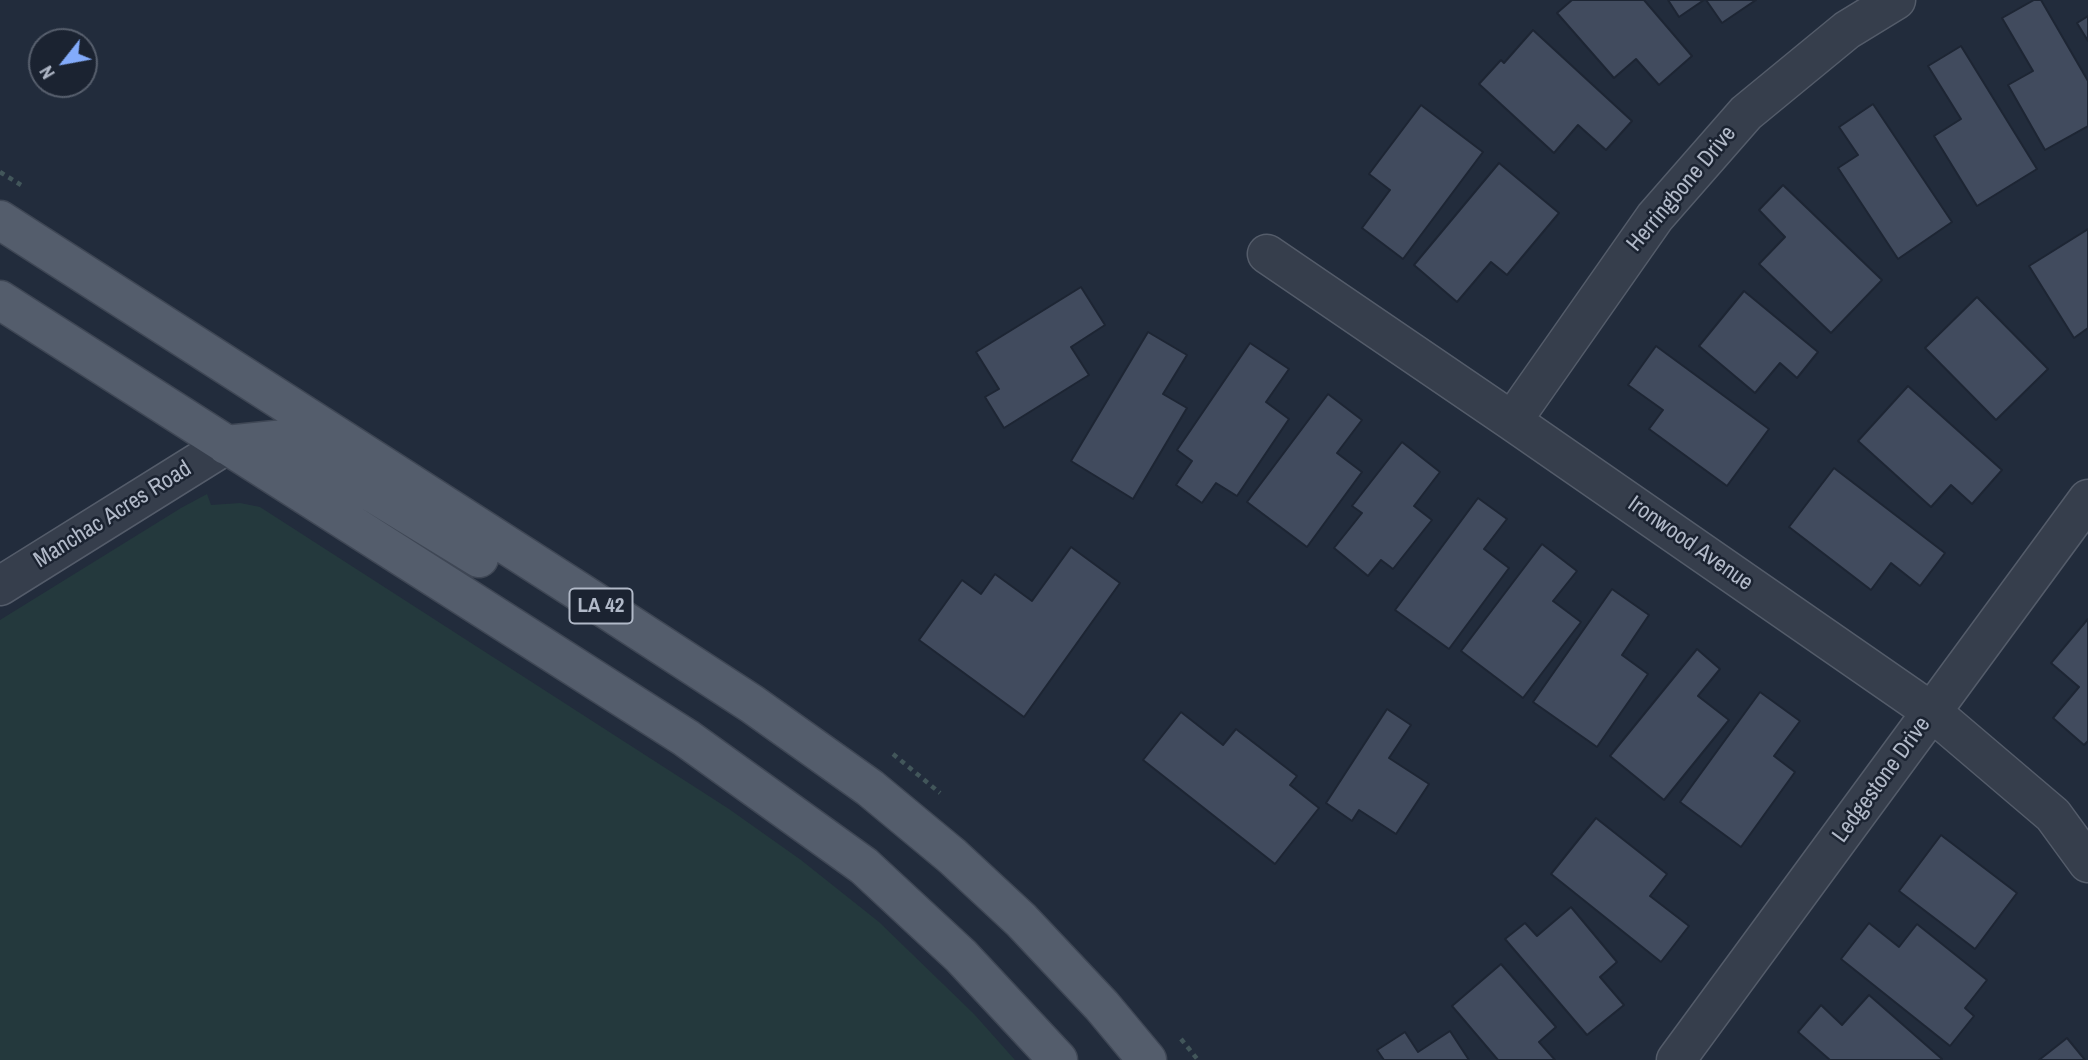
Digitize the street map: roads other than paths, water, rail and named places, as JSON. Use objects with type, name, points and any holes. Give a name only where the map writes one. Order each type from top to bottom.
[{"type":"main road","name":"LA 42","points":[[0,220],[589,598],[751,704],[870,788],[932,839],[1021,920],[1102,1006],[1147,1060]]},
{"type":"main road","name":"LA 42","points":[[0,300],[687,738],[864,866],[961,956],[1058,1060]]},
{"type":"main road","points":[[226,444],[285,439],[505,574],[589,598]]},
{"type":"street","name":"Herringbone Drive","points":[[1512,421],[1655,217],[1746,113],[1847,30],[1896,0]]},
{"type":"street","name":"Ironwood Avenue","points":[[1267,254],[1932,712],[2053,815],[2088,863]]},
{"type":"street","name":"Manchac Acres Road","points":[[0,586],[226,444]]},
{"type":"street","name":"Ledgestone Drive","points":[[1676,1060],[2088,499]]}]
